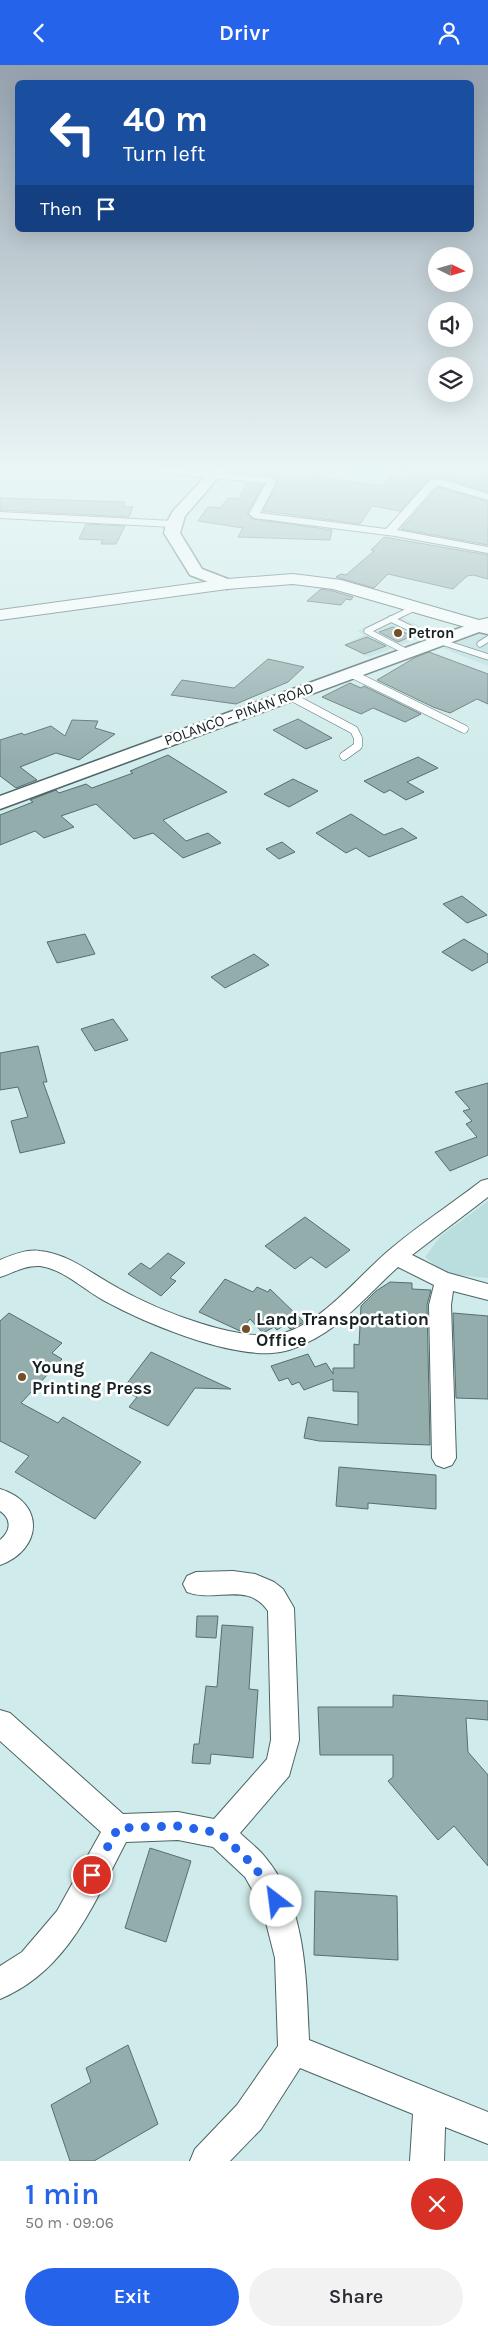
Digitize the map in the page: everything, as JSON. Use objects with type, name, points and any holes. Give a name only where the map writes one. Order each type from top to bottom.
[{"type":"highway","points":[[0,615],[227,584],[274,579],[312,580],[348,587],[416,607],[485,632]]},
{"type":"main road","points":[[193,568],[196,572],[227,584]]},
{"type":"main road","points":[[181,591],[196,572]]},
{"type":"main road","name":"POLANCO - PIÑAN ROAD","points":[[0,803],[438,641],[485,632]]},
{"type":"street","points":[[0,1269],[11,1263],[41,1258],[60,1264],[111,1295],[161,1318],[226,1339],[262,1345],[289,1341],[320,1324],[396,1256],[488,1186]]},
{"type":"street","points":[[396,1256],[422,1272],[445,1281],[488,1292]]},
{"type":"street","points":[[444,1458],[440,1305],[445,1281]]},
{"type":"street","points":[[0,1500],[8,1502],[15,1507],[19,1515],[21,1529],[17,1539],[9,1548],[0,1553]]},
{"type":"street","points":[[196,1584],[250,1583],[264,1588],[275,1596],[281,1608],[285,1740],[280,1766],[220,1833]]},
{"type":"street","points":[[0,1723],[118,1828],[178,1826],[220,1833],[255,1867],[276,1901],[290,1958],[294,2050],[249,2117],[207,2161]]},
{"type":"street","points":[[0,1984],[32,1963],[68,1922],[118,1828]]},
{"type":"street","points":[[294,2050],[430,2103],[488,2128]]},
{"type":"street","points":[[427,2161],[430,2103]]},
{"type":"lane","points":[[408,652],[367,631],[416,607]]},
{"type":"lane","points":[[392,619],[438,641],[488,657]]},
{"type":"lane","points":[[350,673],[464,729]]},
{"type":"lane","points":[[290,696],[354,730],[358,738],[358,745],[344,755]]},
{"type":"shaded area","points":[[394,613],[433,633],[369,657],[344,645],[364,635],[357,631]]},
{"type":"shaded area","points":[[481,633],[488,635],[488,666],[442,648]]},
{"type":"shaded area","points":[[488,1201],[488,1278],[446,1274],[425,1257],[441,1236]]},
{"type":"building","points":[[354,568],[488,568],[488,579],[473,575],[467,576],[453,589],[388,574],[374,588],[336,577],[341,574],[346,575]]},
{"type":"building","points":[[321,589],[353,597],[351,600],[346,599],[341,605],[307,601]]},
{"type":"building","name":"Petron","points":[[393,627],[412,636],[398,642],[379,632]]},
{"type":"building","points":[[367,637],[386,646],[364,654],[345,645]]},
{"type":"building","points":[[429,652],[488,674],[488,704],[477,699],[450,713],[433,707],[377,680],[416,657]]},
{"type":"building","points":[[268,659],[304,667],[288,682],[236,704],[171,695],[182,680],[234,688]]},
{"type":"building","points":[[350,683],[361,688],[364,686],[421,714],[405,722],[373,708],[361,714],[322,697]]},
{"type":"building","points":[[298,719],[332,738],[306,749],[273,730]]},
{"type":"building","points":[[72,720],[98,721],[95,728],[115,734],[79,760],[56,753],[20,767],[37,780],[16,788],[0,776],[0,740],[22,733],[24,735],[51,726],[65,736]]},
{"type":"building","points":[[168,755],[227,792],[163,820],[186,841],[208,833],[221,843],[183,858],[153,833],[134,839],[96,804],[61,816],[74,827],[44,838],[35,831],[0,845],[0,815],[33,802],[30,800],[56,790],[59,793],[86,784],[92,788],[133,773],[130,771]]},
{"type":"building","points":[[418,757],[438,768],[407,782],[424,792],[406,800],[390,790],[384,793],[364,781]]},
{"type":"building","points":[[293,779],[318,791],[289,807],[264,794]]},
{"type":"building","points":[[351,814],[384,835],[402,828],[417,838],[369,857],[356,848],[346,853],[316,833]]},
{"type":"building","points":[[282,842],[295,852],[279,859],[266,849]]},
{"type":"building","points":[[462,896],[487,915],[467,923],[443,904]]},
{"type":"building","points":[[85,934],[95,954],[57,963],[47,942]]},
{"type":"building","points":[[464,939],[488,954],[488,962],[472,971],[442,952]]},
{"type":"building","points":[[254,954],[269,965],[225,988],[211,977]]},
{"type":"building","points":[[113,1019],[128,1040],[95,1051],[81,1029]]},
{"type":"building","points":[[38,1046],[47,1082],[43,1082],[65,1143],[20,1153],[11,1121],[28,1117],[18,1087],[0,1090],[0,1053]]},
{"type":"building","points":[[488,1083],[488,1155],[450,1171],[435,1152],[477,1137],[466,1124],[472,1121],[463,1111],[470,1109],[455,1092]]},
{"type":"building","points":[[305,1217],[350,1250],[326,1268],[311,1257],[295,1269],[265,1246]]},
{"type":"building","points":[[168,1253],[185,1263],[170,1278],[176,1281],[161,1296],[128,1274],[141,1263],[150,1269]]},
{"type":"building","points":[[225,1279],[253,1292],[257,1287],[268,1292],[270,1289],[304,1322],[290,1329],[286,1324],[277,1330],[274,1327],[263,1333],[250,1319],[240,1331],[199,1312]]},
{"type":"building","points":[[390,1282],[412,1283],[412,1289],[431,1290],[427,1305],[430,1445],[319,1441],[304,1438],[308,1417],[358,1425],[358,1392],[333,1391],[333,1379],[304,1390],[299,1382],[292,1385],[288,1378],[279,1381],[271,1366],[308,1354],[315,1367],[326,1363],[333,1374],[333,1368],[354,1368],[354,1344],[359,1345],[361,1306],[376,1291]]},
{"type":"building","points":[[9,1313],[62,1343],[52,1353],[62,1359],[21,1403],[58,1423],[63,1417],[141,1462],[95,1519],[15,1472],[29,1456],[0,1441],[0,1321]]},
{"type":"building","points":[[453,1313],[488,1316],[488,1399],[456,1398]]},
{"type":"building","points":[[151,1352],[231,1389],[195,1388],[168,1426],[129,1407],[137,1397],[122,1390]]},
{"type":"building","points":[[339,1467],[436,1475],[436,1509],[368,1503],[368,1509],[336,1506]]},
{"type":"building","points":[[197,1616],[218,1616],[216,1638],[196,1637]]},
{"type":"building","points":[[222,1625],[253,1627],[249,1689],[258,1690],[253,1758],[211,1754],[210,1764],[192,1763],[194,1744],[199,1744],[206,1686],[217,1687]]},
{"type":"building","points":[[393,1695],[488,1701],[488,1720],[466,1718],[468,1752],[488,1775],[488,1866],[454,1826],[438,1840],[388,1781],[393,1777],[393,1755],[320,1755],[318,1707],[393,1707]]},
{"type":"building","points":[[150,1848],[191,1861],[166,1942],[125,1928]]},
{"type":"building","points":[[315,1891],[397,1896],[398,1960],[314,1955]]},
{"type":"building","points":[[128,2045],[158,2124],[94,2161],[70,2161],[51,2105],[91,2082],[86,2068]]},
{"type":"place","name":"Petron","points":[[398,633]]},
{"type":"place","name":"Land Transportation Office","points":[[246,1329]]},
{"type":"place","name":"Young Printing Press","points":[[22,1377]]},
{"type":"route","points":[[92,1875],[118,1828],[178,1826],[220,1833],[255,1867],[276,1901]]}]
